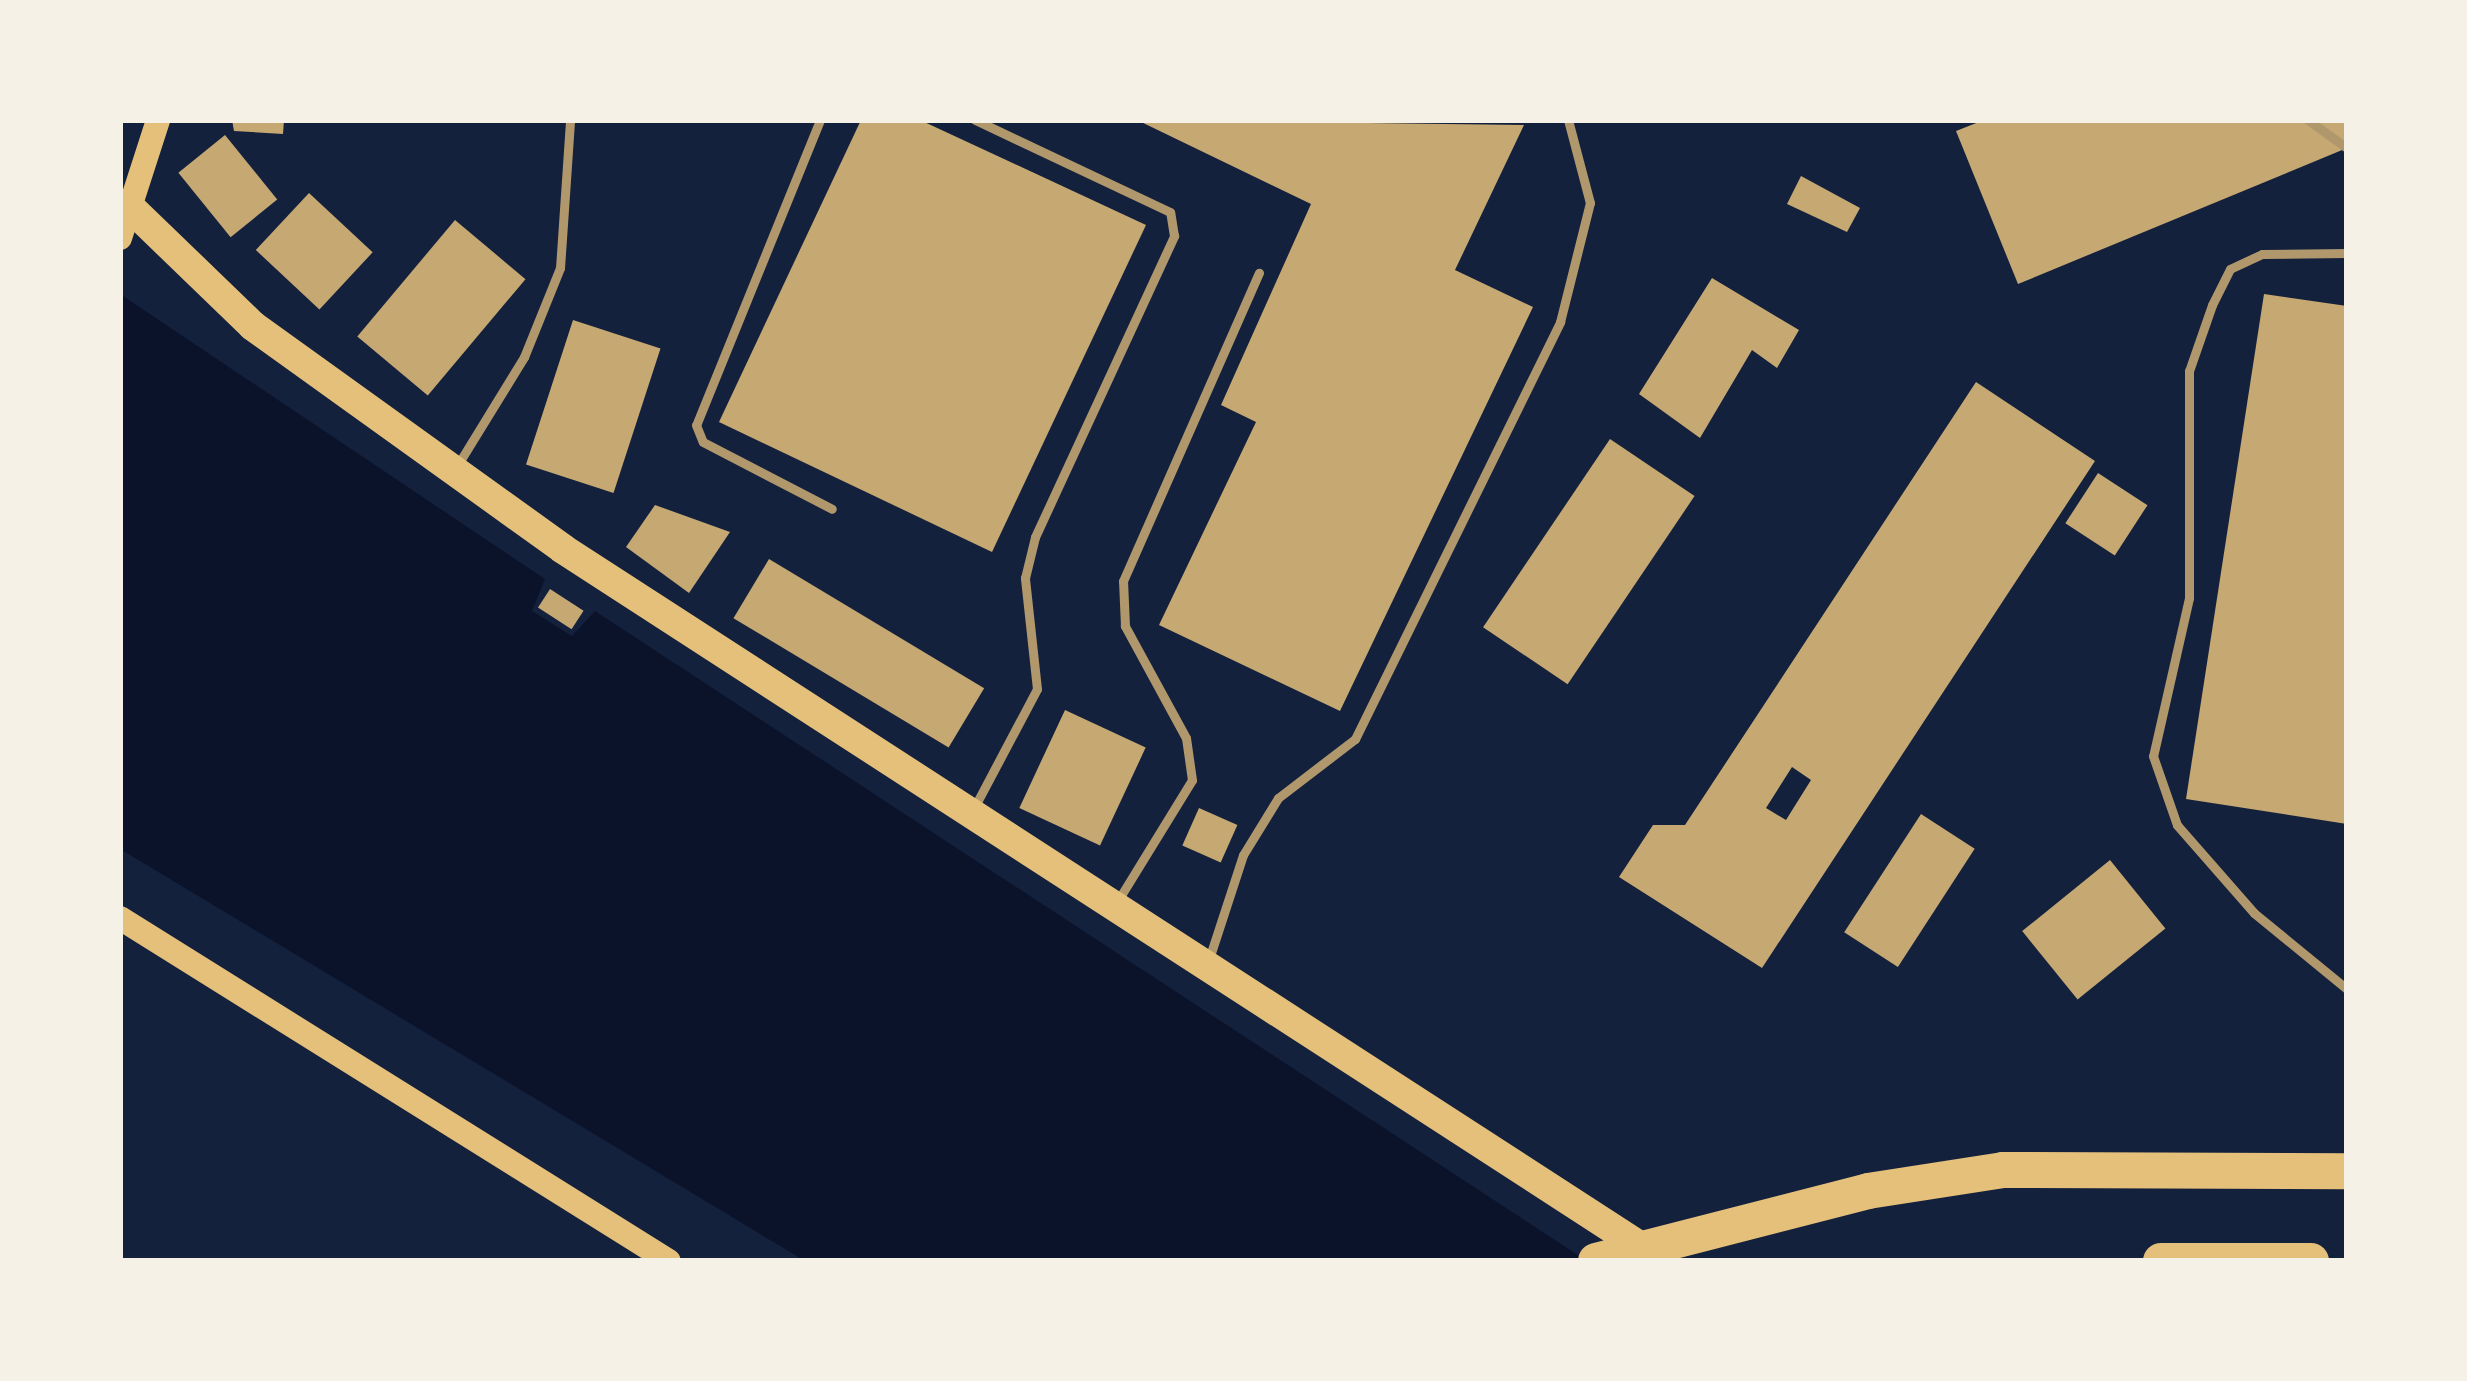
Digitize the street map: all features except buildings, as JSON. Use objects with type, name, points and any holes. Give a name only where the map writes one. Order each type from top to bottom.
[{"type":"highway","points":[[1596,1261],[1868,1191],[2003,1169],[2347,1171]]},
{"type":"highway","points":[[2161,1261],[2311,1261]]},
{"type":"main road","points":[[158,120],[128,225],[254,326],[454,470],[1662,1261]]},
{"type":"main road","points":[[120,918],[669,1261]]},
{"type":"lane","points":[[454,470],[524,357],[560,268],[570,120]]},
{"type":"lane","points":[[820,120],[696,425],[703,442],[832,509]]},
{"type":"lane","points":[[972,811],[1036,689],[1025,578],[1035,537],[1174,236],[1170,212],[975,120]]},
{"type":"lane","points":[[1208,964],[1243,855],[1278,798],[1354,739],[1560,322],[1590,203],[1568,120]]},
{"type":"lane","points":[[2308,120],[2347,148]]},
{"type":"lane","points":[[2347,253],[2262,254],[2230,269],[2212,304],[2189,371],[2189,598],[2153,756],[2177,825],[2254,913],[2347,988]]},
{"type":"lane","points":[[1114,906],[1192,780],[1186,738],[1125,626],[1123,581],[1259,273]]},
{"type":"water","points":[[120,294],[545,579],[532,611],[572,636],[595,611],[1587,1261],[805,1261],[120,849]]}]
